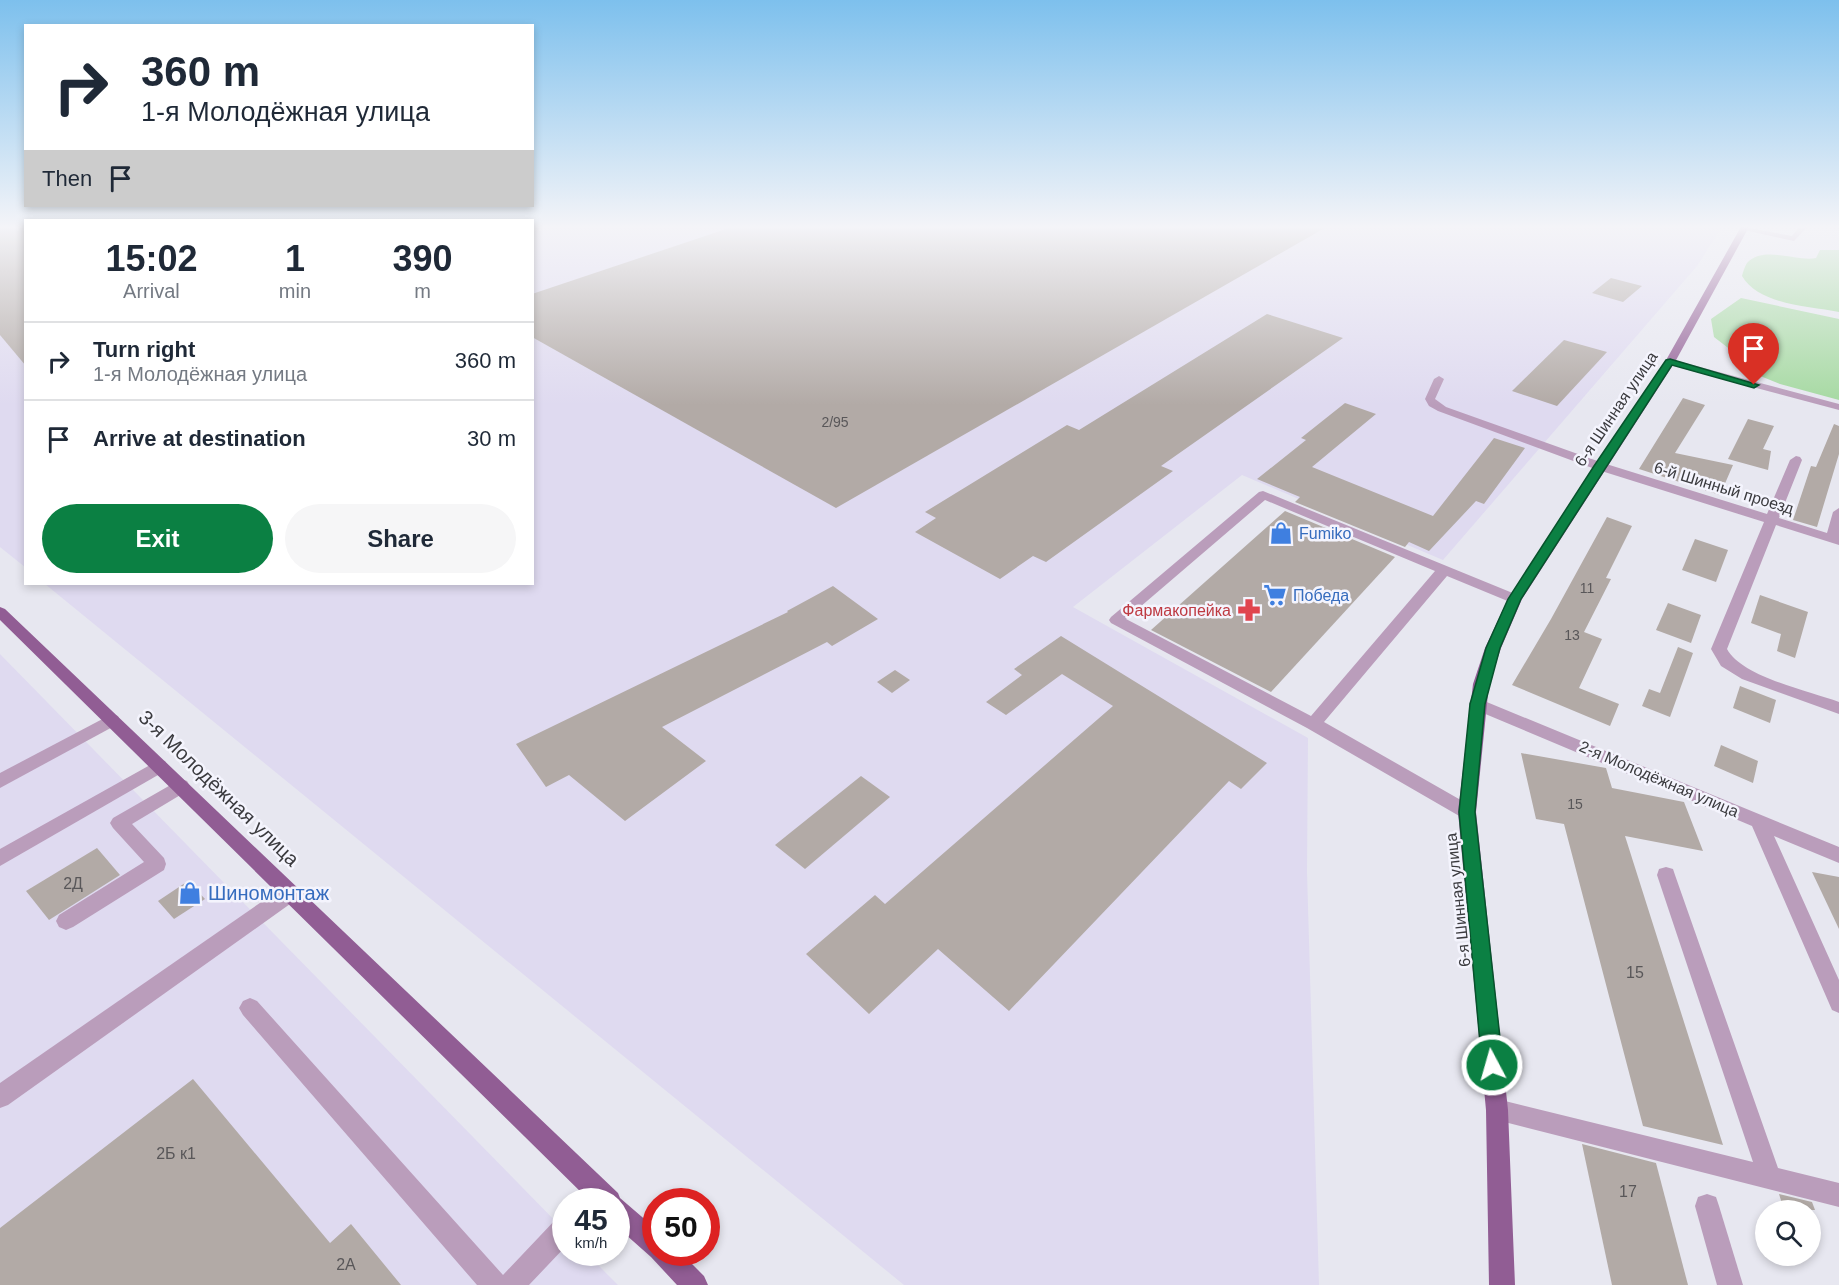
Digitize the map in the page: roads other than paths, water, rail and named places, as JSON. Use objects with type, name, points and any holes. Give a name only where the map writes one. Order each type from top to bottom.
[{"type":"main road","name":"6-я Шинная улица","points":[[1502,1285],[1497,1110],[1467,812],[1478,704],[1493,648],[1515,599],[1599,466],[1670,362],[1713,285]]},
{"type":"main road","name":"3-я Молодёжная улица","points":[[0,612],[181,786],[589,1188]]},
{"type":"main road","points":[[630,1222],[642,1233]]},
{"type":"main road","points":[[676,1266],[695,1285]]},
{"type":"lane","points":[[1670,362],[1839,407]]},
{"type":"lane","name":"6-й Шинный проезд","points":[[1439,379],[1430,399],[1433,404],[1599,466],[1835,540]]},
{"type":"lane","points":[[1796,460],[1719,649],[1726,662],[1748,675],[1839,708]]},
{"type":"lane","points":[[1467,812],[1313,724],[1116,620],[1263,495],[1515,599]]},
{"type":"lane","points":[[1835,540],[1839,512]]},
{"type":"lane","points":[[1313,724],[1443,570]]},
{"type":"lane","name":"2-я Молодёжная улица","points":[[1478,704],[1839,855]]},
{"type":"lane","points":[[0,781],[112,720]]},
{"type":"lane","points":[[0,858],[159,766]]},
{"type":"lane","points":[[66,921],[157,864],[119,823],[181,786]]},
{"type":"lane","points":[[1758,820],[1839,1003]]},
{"type":"lane","points":[[1666,874],[1770,1178]]},
{"type":"lane","points":[[0,1097],[290,893]]},
{"type":"lane","points":[[250,1008],[494,1285]]},
{"type":"lane","points":[[1497,1110],[1839,1195]]},
{"type":"lane","points":[[1707,1206],[1730,1285]]},
{"type":"lane","points":[[512,1285],[552,1242]]},
{"type":"place","name":"Fumiko","points":[[1281,533]]},
{"type":"place","name":"Победа","points":[[1275,595]]},
{"type":"place","name":"Фармакопейка","points":[[1249,610]]},
{"type":"place","name":"Шиномонтаж","points":[[190,893]]}]
